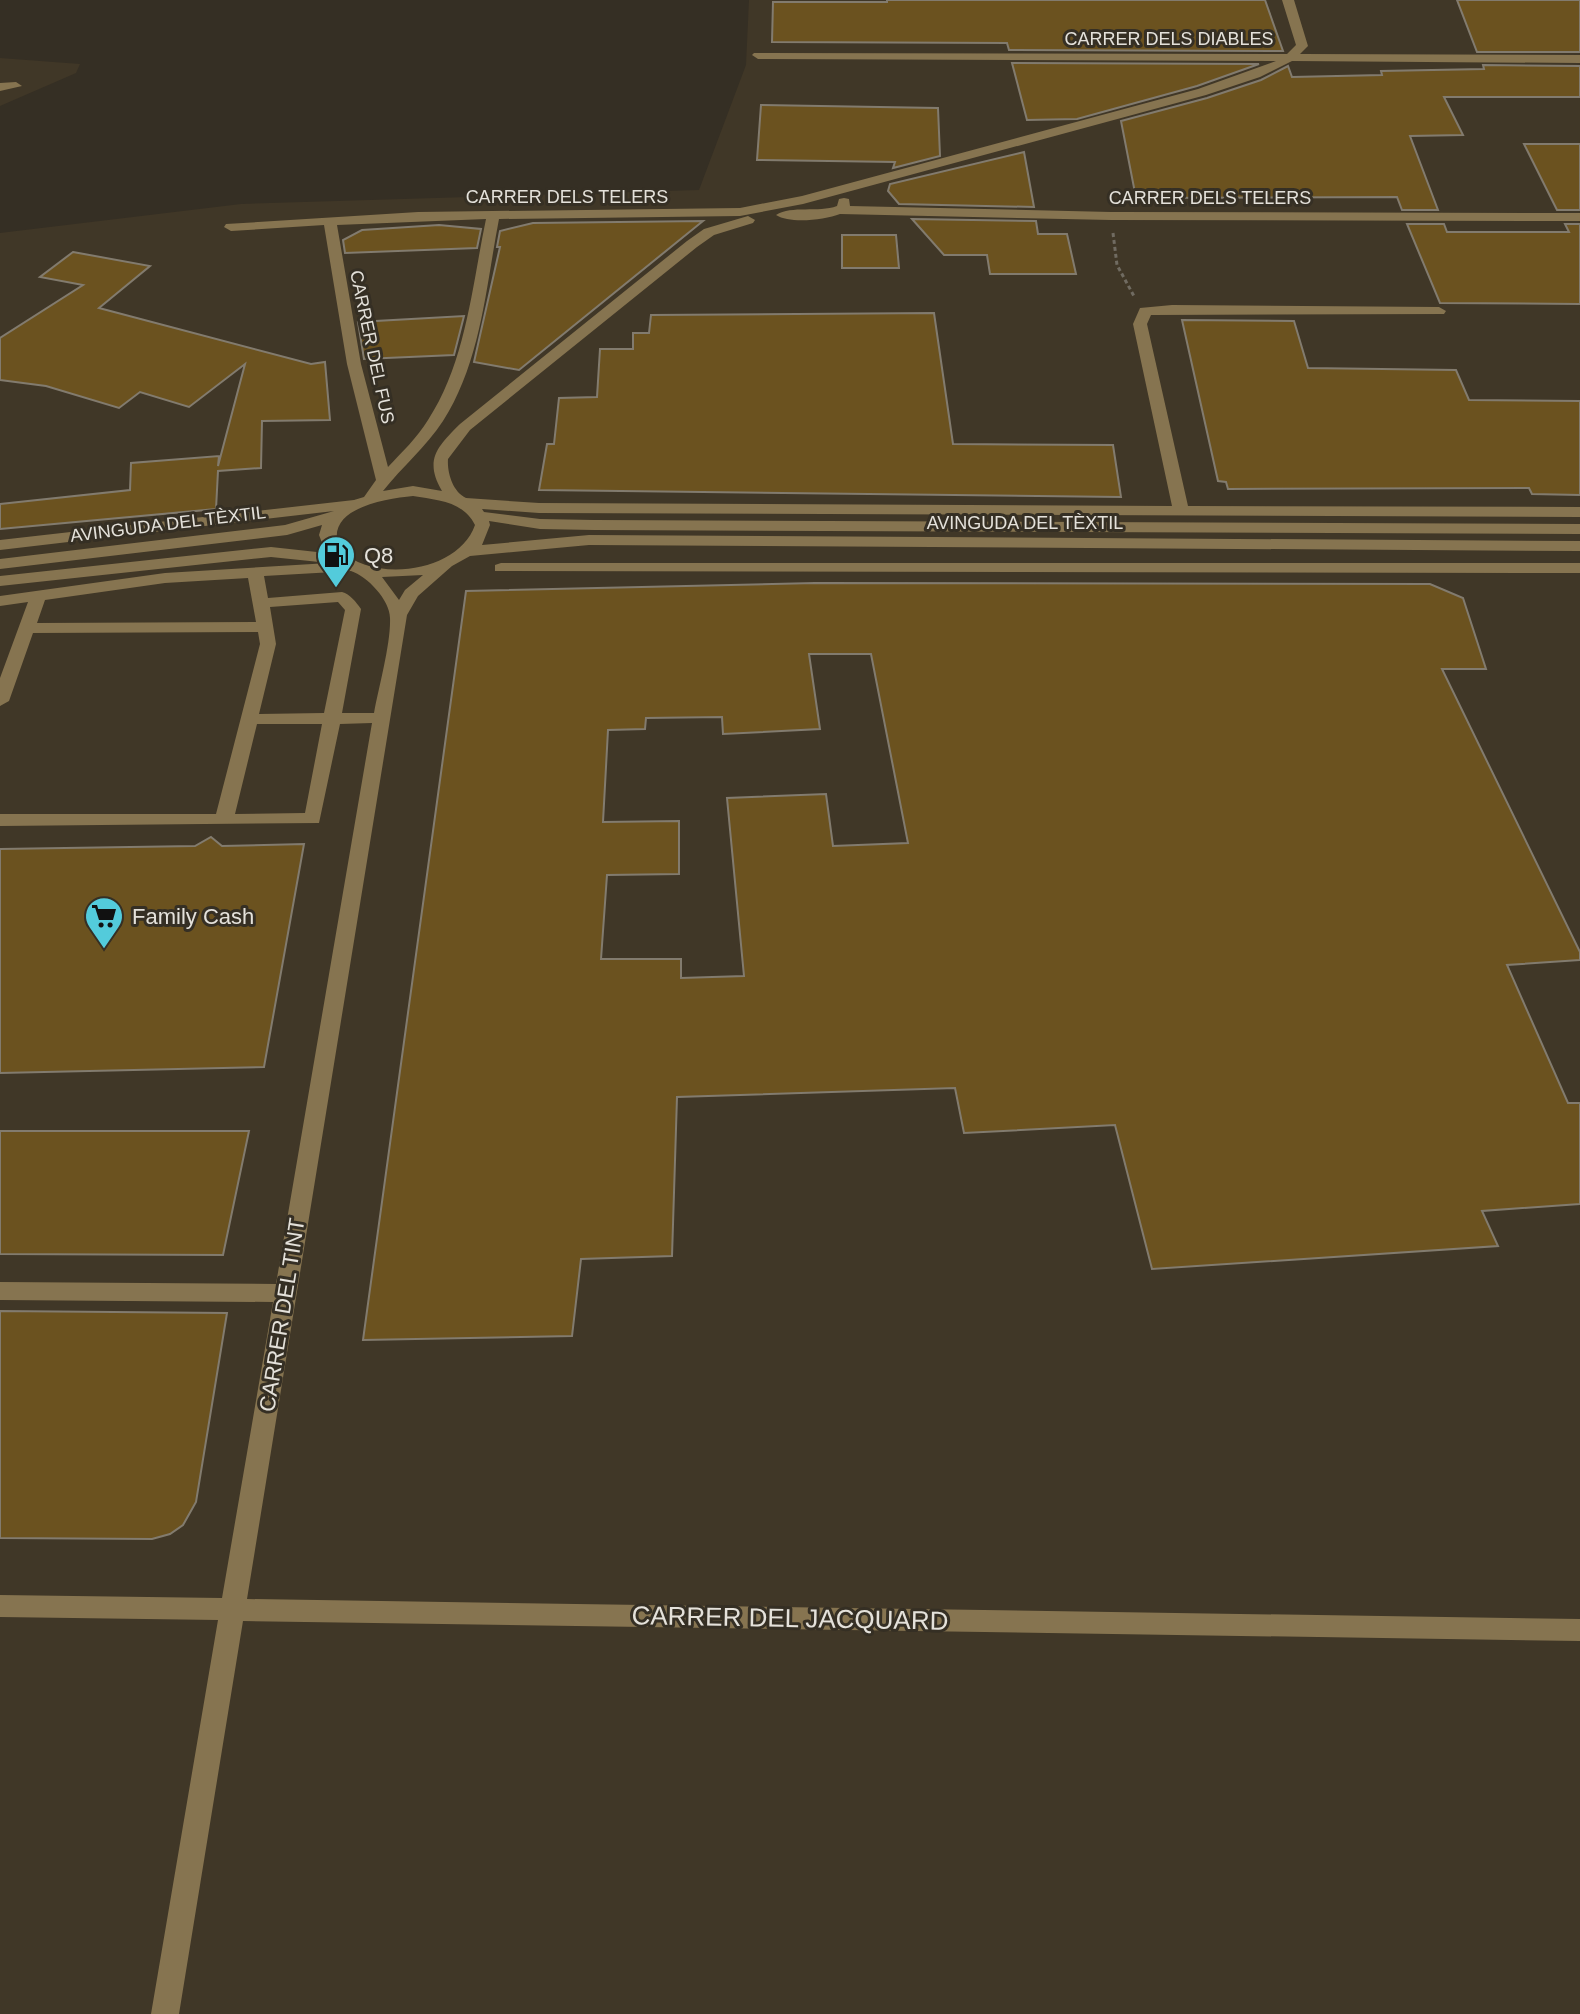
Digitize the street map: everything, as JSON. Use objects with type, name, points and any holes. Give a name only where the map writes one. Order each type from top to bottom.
[{"type":"street","points":[[1288,0],[1302,38],[1302,46],[1291,58]]},
{"type":"street","name":"CARRER DELS DIABLES","points":[[758,55],[1580,59]]},
{"type":"street","name":"CARRER DELS TELERS","points":[[231,227],[493,215],[740,212],[803,200],[1202,92],[1291,58]]},
{"type":"street","points":[[0,87],[16,86]]},
{"type":"street","points":[[399,615],[411,593],[445,565],[470,551],[482,533],[466,505],[439,475],[440,456],[446,446],[709,232],[751,219],[827,214],[842,206],[852,187]]},
{"type":"street","points":[[821,195],[835,197],[842,206]]},
{"type":"street","points":[[803,200],[803,208],[813,213]]},
{"type":"street","name":"CARRER DELS TELERS","points":[[842,206],[1111,216],[1580,217]]},
{"type":"street","points":[[691,214],[709,221],[709,232]]},
{"type":"street","points":[[371,497],[383,479],[437,419],[451,389],[470,330],[493,215]]},
{"type":"street","name":"CARRER DEL FUS","points":[[330,221],[354,364],[383,479]]},
{"type":"street","points":[[1181,511],[1140,324],[1145,311],[1439,311]]},
{"type":"street","points":[[399,615],[385,590],[330,549],[327,537],[330,526],[339,515],[354,504],[371,497],[413,491],[466,505],[555,508],[1580,512]]},
{"type":"street","points":[[0,545],[354,504]]},
{"type":"street","name":"AVINGUDA DEL TÈXTIL","points":[[466,505],[540,524],[1580,529]]},
{"type":"street","name":"AVINGUDA DEL TÈXTIL","points":[[0,564],[287,530],[339,515]]},
{"type":"street","name":"AVINGUDA DEL TÈXTIL","points":[[470,551],[589,540],[1580,546]]},
{"type":"street","points":[[1188,545],[1191,566]]},
{"type":"street","name":"AVINGUDA DEL TÈXTIL","points":[[0,581],[271,552],[353,565]]},
{"type":"street","points":[[0,601],[165,578],[353,565],[406,574],[445,565]]},
{"type":"street","points":[[501,568],[1580,568]]},
{"type":"street","points":[[224,819],[268,644],[255,571]]},
{"type":"street","points":[[0,701],[38,597]]},
{"type":"street","points":[[0,820],[313,819],[353,609],[342,597],[261,603]]},
{"type":"street","name":"CARRER DEL TINT","points":[[165,2014],[399,615]]},
{"type":"street","points":[[27,628],[265,627]]},
{"type":"street","points":[[250,719],[382,718]]},
{"type":"street","points":[[0,1291],[286,1293]]},
{"type":"street","name":"CARRER DEL JACQUARD","points":[[0,1606],[1580,1630]]},
{"type":"path","points":[[1111,216],[1117,265],[1125,283],[1145,311]]},
{"type":"shaded area","points":[[749,0],[1580,0],[1580,2014],[0,2014],[0,233],[241,204],[699,190],[746,65]]},
{"type":"shaded area","points":[[0,58],[80,64],[76,73],[0,106]]},
{"type":"building","points":[[1265,0],[1283,51],[1009,50],[1007,43],[772,42],[773,2]]},
{"type":"building","points":[[1457,0],[1580,0],[1580,52],[1477,52]]},
{"type":"building","points":[[1012,63],[1259,64],[1197,86],[1077,119],[1027,120]]},
{"type":"building","points":[[1483,65],[1580,66],[1580,97],[1444,97],[1463,135],[1410,136],[1438,210],[1402,210],[1397,197],[1136,198],[1121,121],[1207,98],[1261,80],[1288,66],[1292,77],[1484,69]]},
{"type":"building","points":[[761,105],[938,108],[940,156],[893,168],[895,162],[757,160]]},
{"type":"building","points":[[1524,144],[1580,144],[1580,210],[1557,210]]},
{"type":"building","points":[[1024,152],[1034,207],[899,204],[888,191],[890,184]]},
{"type":"building","points":[[912,219],[1036,221],[1038,234],[1067,234],[1076,274],[990,274],[987,255],[944,255]]},
{"type":"building","points":[[703,221],[519,370],[474,362],[500,247],[497,247],[500,231],[533,223]]},
{"type":"building","points":[[1407,224],[1444,224],[1447,232],[1569,232],[1565,224],[1580,224],[1580,304],[1440,303]]},
{"type":"building","points":[[439,225],[481,229],[477,248],[345,253],[343,240],[362,230]]},
{"type":"building","points":[[842,235],[896,235],[899,268],[842,268]]},
{"type":"building","points":[[73,252],[150,266],[99,308],[311,364],[325,362],[330,420],[262,421],[261,468],[218,471],[216,509],[0,529],[0,504],[130,490],[131,463],[219,456],[218,466],[245,364],[189,407],[140,392],[119,408],[46,386],[0,380],[0,338],[83,285],[40,277]]},
{"type":"building","points":[[934,313],[953,444],[1113,445],[1121,497],[539,490],[547,444],[554,444],[559,398],[597,397],[600,349],[633,349],[633,333],[649,333],[651,315]]},
{"type":"building","points":[[464,316],[454,355],[364,359],[358,322]]},
{"type":"building","points":[[1182,320],[1294,321],[1308,368],[1456,370],[1469,400],[1580,401],[1580,495],[1532,494],[1529,488],[1228,489],[1226,482],[1218,481]]},
{"type":"building","points":[[815,583],[1430,584],[1463,598],[1486,669],[1442,669],[1580,952],[1580,960],[1507,965],[1568,1103],[1580,1103],[1580,1204],[1482,1211],[1498,1246],[1152,1269],[1115,1125],[964,1133],[955,1088],[677,1097],[672,1256],[581,1259],[572,1336],[363,1340],[466,591]],"holes":[[[809,654],[871,654],[908,843],[833,846],[826,794],[727,798],[744,976],[681,978],[681,959],[601,959],[607,875],[679,874],[679,821],[603,822],[608,730],[645,729],[646,718],[722,717],[723,734],[820,729]]]},
{"type":"building","points":[[211,837],[222,846],[304,844],[264,1067],[0,1073],[0,849],[195,846]]},
{"type":"building","points":[[0,1131],[249,1131],[223,1255],[0,1254]]},
{"type":"building","points":[[0,1311],[227,1313],[196,1502],[183,1525],[170,1534],[152,1539],[0,1538]]},
{"type":"place","name":"Q8","points":[[336,589]]},
{"type":"place","name":"Family Cash","points":[[104,950]]}]
